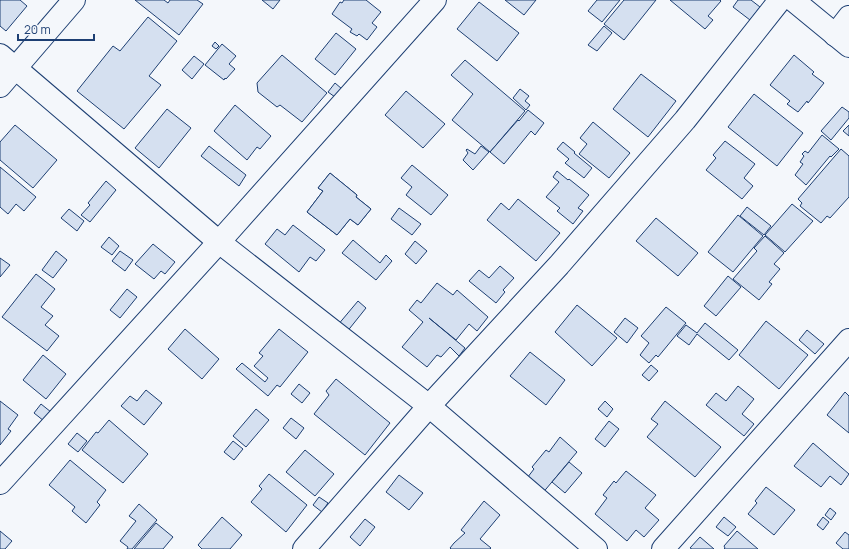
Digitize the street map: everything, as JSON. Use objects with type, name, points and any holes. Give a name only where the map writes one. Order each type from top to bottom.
[{"type":"street","points":[[0,86],[8,62],[74,0]]},
{"type":"street","points":[[0,483],[220,242],[435,0]]},
{"type":"street","points":[[304,549],[429,406],[559,265],[685,120],[780,0]]},
{"type":"street","points":[[793,0],[842,40],[849,17]]},
{"type":"street","points":[[8,62],[220,242],[429,406],[596,549]]},
{"type":"street","points":[[663,549],[849,340]]},
{"type":"building","points":[[0,0],[20,0],[27,6],[6,31],[0,26]]},
{"type":"building","points":[[135,0],[164,0],[168,3],[170,0],[197,0],[203,4],[179,35]]},
{"type":"building","points":[[262,0],[280,0],[273,9]]},
{"type":"building","points":[[344,0],[366,0],[381,12],[372,23],[377,27],[367,40],[359,34],[357,36],[350,32],[352,29],[332,14],[340,2],[342,3]]},
{"type":"building","points":[[505,0],[536,0],[524,15]]},
{"type":"building","points":[[597,0],[620,0],[602,22],[588,11]]},
{"type":"building","points":[[624,0],[656,0],[624,40],[604,24]]},
{"type":"building","points":[[670,0],[721,1],[708,16],[713,20],[705,29]]},
{"type":"building","points":[[738,0],[751,0],[760,7],[750,20],[733,7]]},
{"type":"building","points":[[479,2],[519,33],[497,61],[457,29]]},
{"type":"building","points":[[148,17],[177,41],[149,76],[161,85],[124,129],[77,91],[113,46],[120,51]]},
{"type":"building","points":[[604,26],[612,33],[597,51],[588,45]]},
{"type":"building","points":[[336,33],[356,49],[335,75],[315,59]]},
{"type":"building","points":[[215,42],[219,46],[216,49],[212,46]]},
{"type":"building","points":[[222,44],[236,56],[229,64],[235,69],[224,80],[205,65]]},
{"type":"building","points":[[282,55],[327,93],[302,122],[280,105],[277,107],[258,92],[257,83]]},
{"type":"building","points":[[794,55],[814,72],[812,74],[824,83],[808,103],[807,101],[798,112],[787,104],[790,101],[770,85]]},
{"type":"building","points":[[194,56],[204,64],[192,79],[182,70]]},
{"type":"building","points":[[465,60],[525,111],[490,152],[452,120],[473,94],[451,75]]},
{"type":"building","points":[[641,74],[676,101],[648,137],[613,109]]},
{"type":"building","points":[[335,83],[342,89],[335,97],[328,92]]},
{"type":"building","points":[[520,89],[529,96],[525,101],[530,105],[526,110],[513,98]]},
{"type":"building","points":[[406,91],[445,124],[423,148],[385,115]]},
{"type":"building","points":[[754,94],[803,133],[777,166],[728,127]]},
{"type":"building","points":[[235,105],[271,136],[260,149],[257,147],[247,160],[214,131]]},
{"type":"building","points":[[842,107],[849,112],[849,118],[831,140],[821,131]]},
{"type":"building","points":[[167,109],[191,128],[159,168],[135,148]]},
{"type":"building","points":[[528,110],[544,123],[535,135],[531,131],[504,164],[490,152]]},
{"type":"building","points":[[593,122],[630,153],[609,178],[579,154],[587,144],[580,138]]},
{"type":"building","points":[[15,125],[57,160],[33,188],[0,160],[0,142]]},
{"type":"building","points":[[849,125],[849,136],[843,131]]},
{"type":"building","points":[[822,135],[839,149],[831,157],[830,156],[806,185],[795,175],[803,164],[800,162],[804,156],[802,154],[805,151],[808,153]]},
{"type":"building","points":[[725,141],[755,164],[744,178],[753,186],[742,199],[706,170],[716,158],[713,155]]},
{"type":"building","points":[[563,142],[592,168],[584,178],[565,163],[569,159],[557,149]]},
{"type":"building","points":[[209,146],[246,175],[239,186],[201,156]]},
{"type":"building","points":[[481,146],[489,152],[473,170],[463,160],[468,153],[466,150],[467,149],[475,154]]},
{"type":"building","points":[[841,149],[849,156],[849,197],[830,218],[827,216],[821,223],[800,206],[802,203],[798,199]]},
{"type":"building","points":[[412,165],[448,195],[431,215],[406,195],[412,187],[401,178]]},
{"type":"building","points":[[0,167],[36,197],[24,211],[16,204],[8,214],[0,207]]},
{"type":"building","points":[[557,171],[589,195],[578,208],[583,211],[573,224],[557,211],[560,208],[546,197],[559,182],[553,177]]},
{"type":"building","points":[[330,173],[357,195],[356,197],[371,209],[358,225],[350,219],[337,235],[307,212],[323,191],[318,188]]},
{"type":"building","points":[[330,173],[357,195],[356,197],[371,209],[358,225],[350,219],[337,235],[307,212],[323,191],[318,188]]},
{"type":"building","points":[[106,181],[116,190],[90,222],[81,215],[90,205],[88,203]]},
{"type":"building","points":[[518,199],[560,233],[536,261],[487,220],[501,203],[509,210]]},
{"type":"building","points":[[792,204],[813,221],[785,252],[765,235]]},
{"type":"building","points":[[747,207],[771,226],[764,235],[740,216]]},
{"type":"building","points":[[399,208],[421,224],[412,235],[391,219]]},
{"type":"building","points":[[69,209],[84,221],[77,231],[61,218]]},
{"type":"building","points":[[738,215],[763,236],[733,272],[708,252]]},
{"type":"building","points":[[656,218],[698,253],[678,276],[636,241]]},
{"type":"building","points":[[293,225],[325,250],[316,261],[310,257],[299,272],[265,244],[277,229],[285,235]]},
{"type":"building","points":[[765,236],[784,253],[774,264],[780,269],[769,282],[772,284],[759,300],[733,279],[757,251],[754,248]]},
{"type":"building","points":[[109,237],[119,246],[112,255],[101,247]]},
{"type":"building","points":[[353,240],[380,263],[386,255],[392,261],[376,280],[342,253]]},
{"type":"building","points":[[415,241],[427,251],[416,264],[405,254]]},
{"type":"building","points":[[153,244],[175,262],[165,274],[161,271],[154,279],[135,264]]},
{"type":"building","points":[[56,251],[67,260],[53,278],[42,270]]},
{"type":"building","points":[[120,251],[133,260],[125,271],[112,261]]},
{"type":"building","points":[[0,258],[10,265],[0,277]]},
{"type":"building","points":[[500,266],[514,278],[503,290],[505,292],[496,303],[469,281],[479,270],[489,278]]},
{"type":"building","points":[[36,274],[55,289],[41,307],[53,316],[45,325],[59,336],[47,351],[2,317]]},
{"type":"building","points":[[728,276],[741,287],[716,316],[704,306]]},
{"type":"building","points":[[437,283],[453,295],[457,290],[488,317],[477,331],[469,324],[456,340],[429,318],[465,348],[459,356],[450,347],[441,357],[437,355],[427,367],[402,347],[423,322],[409,310],[417,300],[421,303]]},
{"type":"building","points":[[127,289],[137,297],[120,318],[110,310]]},
{"type":"building","points":[[358,301],[366,308],[346,333],[337,326]]},
{"type":"building","points":[[577,305],[617,338],[592,366],[555,332]]},
{"type":"building","points":[[666,307],[686,323],[658,357],[656,355],[649,363],[640,355],[649,343],[641,336]]},
{"type":"building","points":[[625,318],[638,328],[627,343],[614,332]]},
{"type":"building","points":[[766,321],[808,355],[779,389],[739,355]]},
{"type":"building","points":[[705,323],[738,350],[729,360],[697,334],[689,345],[677,336],[686,325],[697,333]]},
{"type":"building","points":[[185,329],[219,359],[202,379],[168,349]]},
{"type":"building","points":[[279,329],[308,352],[280,387],[277,385],[268,396],[236,369],[242,363],[265,382],[268,378],[254,366],[263,356],[259,353]]},
{"type":"building","points":[[807,330],[824,344],[815,354],[799,340]]},
{"type":"building","points":[[530,352],[565,380],[546,405],[510,376]]},
{"type":"building","points":[[43,355],[66,374],[46,399],[23,380]]},
{"type":"building","points":[[651,365],[658,371],[649,381],[642,375]]},
{"type":"building","points":[[336,379],[390,423],[365,455],[314,414],[329,395],[326,391]]},
{"type":"building","points":[[299,384],[310,393],[302,403],[291,394]]},
{"type":"building","points":[[738,386],[754,399],[742,414],[754,424],[744,436],[706,405],[716,393],[726,401]]},
{"type":"building","points":[[146,390],[162,403],[144,425],[121,406],[130,396],[137,401]]},
{"type":"building","points":[[845,392],[849,396],[849,433],[827,415]]},
{"type":"building","points":[[0,401],[18,415],[8,429],[11,431],[0,445]]},
{"type":"building","points":[[605,401],[613,409],[607,417],[598,409]]},
{"type":"building","points":[[665,401],[721,447],[695,477],[647,437],[658,424],[651,419]]},
{"type":"building","points":[[41,404],[51,412],[44,421],[34,413]]},
{"type":"building","points":[[256,409],[269,420],[246,447],[233,436]]},
{"type":"building","points":[[291,418],[304,428],[296,439],[283,428]]},
{"type":"building","points":[[109,420],[148,454],[123,483],[82,450],[96,432],[98,433]]},
{"type":"building","points":[[609,421],[619,429],[605,447],[595,439]]},
{"type":"building","points":[[77,433],[87,441],[78,452],[68,444]]},
{"type":"building","points":[[560,437],[577,452],[541,495],[524,482],[534,469],[532,467],[546,450],[549,452]]},
{"type":"building","points":[[233,441],[243,449],[234,460],[224,452]]},
{"type":"building","points":[[813,443],[849,474],[841,485],[830,476],[821,487],[794,466]]},
{"type":"building","points":[[305,450],[334,474],[315,496],[286,472]]},
{"type":"building","points":[[70,460],[106,490],[97,502],[100,505],[86,523],[72,511],[75,507],[49,485]]},
{"type":"building","points":[[569,462],[582,473],[565,493],[552,482]]},
{"type":"building","points":[[626,471],[656,495],[645,508],[659,520],[644,537],[636,530],[627,541],[595,514],[607,498],[603,495],[614,481],[616,483]]},
{"type":"building","points":[[269,474],[307,505],[286,532],[251,502],[262,489],[259,486]]},
{"type":"building","points":[[399,475],[423,493],[409,510],[386,492]]},
{"type":"building","points":[[766,487],[795,510],[774,535],[748,514],[757,503],[755,501]]},
{"type":"building","points":[[319,497],[328,503],[322,512],[313,505]]},
{"type":"building","points":[[484,501],[500,515],[480,539],[491,548],[451,549],[450,548],[454,543],[465,533],[461,530]]},
{"type":"building","points":[[139,504],[157,520],[132,549],[127,549],[128,547],[120,541],[136,521],[129,516]]},
{"type":"building","points":[[830,508],[836,513],[831,520],[825,515]]},
{"type":"building","points":[[222,517],[242,535],[230,549],[202,549],[198,545]]},
{"type":"building","points":[[724,517],[736,527],[728,536],[716,527]]},
{"type":"building","points":[[823,517],[829,522],[823,530],[817,525]]},
{"type":"building","points":[[365,519],[375,527],[360,546],[350,537]]},
{"type":"building","points":[[156,523],[173,537],[163,549],[134,549]]},
{"type":"building","points":[[0,531],[12,541],[5,549],[0,549]]},
{"type":"building","points":[[737,531],[758,549],[724,549],[724,546]]},
{"type":"building","points":[[845,532],[849,535],[849,549],[843,549],[836,543]]},
{"type":"building","points":[[700,537],[714,549],[690,548]]}]
